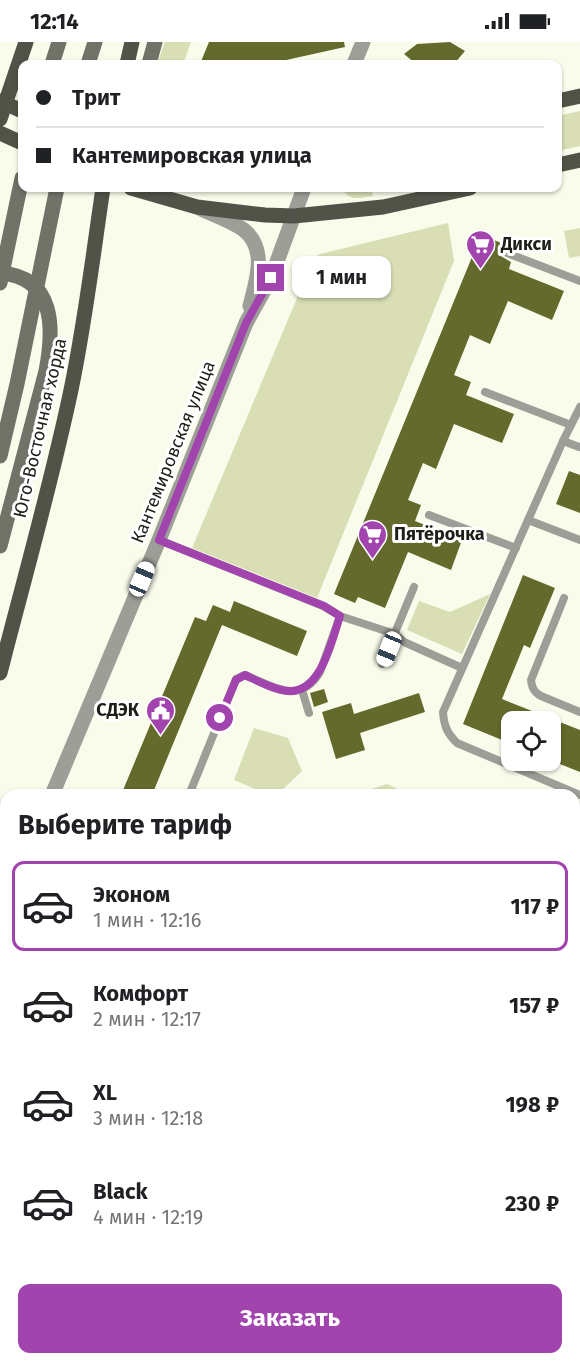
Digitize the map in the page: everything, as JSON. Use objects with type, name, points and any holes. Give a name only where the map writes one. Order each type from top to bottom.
[{"type":"main road","points":[[20,60],[26,42]]},
{"type":"main road","points":[[53,60],[59,42]]},
{"type":"main road","points":[[89,60],[95,42]]},
{"type":"main road","points":[[128,60],[132,42]]},
{"type":"main road","points":[[150,60],[155,42]]},
{"type":"main road","points":[[0,119],[18,66]]},
{"type":"main road","points":[[562,100],[580,96]]},
{"type":"main road","points":[[0,101],[18,109]]},
{"type":"main road","points":[[0,134],[18,141]]},
{"type":"main road","points":[[562,164],[580,160]]},
{"type":"main road","points":[[0,283],[19,192]]},
{"type":"main road","points":[[0,456],[56,192]]},
{"type":"main road","name":"Юго-Восточная хорда","points":[[0,673],[71,390],[86,311],[101,192]]},
{"type":"main road","points":[[145,192],[197,207],[294,216],[383,207],[452,192]]},
{"type":"main road","points":[[0,273],[25,280],[36,288],[47,304],[51,325],[51,346],[46,371],[0,546]]},
{"type":"street","points":[[356,60],[363,42]]},
{"type":"street","name":"Кантемировская улица","points":[[55,789],[159,540],[246,323],[271,278],[303,192]]},
{"type":"street","name":"Кантемировская улица","points":[[197,207],[244,230],[256,246],[259,258],[258,273],[246,323]]},
{"type":"lane","points":[[507,253],[580,280]]},
{"type":"lane","points":[[485,392],[571,425]]},
{"type":"lane","points":[[566,789],[457,743],[448,734],[444,725],[443,712],[580,407]]},
{"type":"lane","points":[[563,441],[579,447]]},
{"type":"lane","points":[[429,515],[516,549]]},
{"type":"lane","points":[[528,520],[580,540]]},
{"type":"lane","points":[[159,540],[324,606],[340,616],[395,634],[404,642],[462,668]]},
{"type":"lane","points":[[382,664],[414,587]]},
{"type":"lane","points":[[564,598],[531,680],[536,693],[580,712]]},
{"type":"lane","points":[[191,789],[236,680],[245,675],[280,690],[302,690],[316,679],[320,672],[340,616]]},
{"type":"lane","points":[[302,690],[309,713]]},
{"type":"green space","points":[[165,42],[191,42],[184,60],[158,60]]},
{"type":"green space","points":[[580,111],[580,146],[562,150],[562,115]]},
{"type":"green space","points":[[345,192],[372,192],[373,196],[359,198]]},
{"type":"green space","points":[[448,223],[454,261],[317,598],[192,548],[313,260],[324,253]]},
{"type":"green space","points":[[580,228],[580,256],[569,258],[564,231]]},
{"type":"green space","points":[[490,594],[462,654],[407,630],[419,601],[450,612]]},
{"type":"green space","points":[[254,728],[288,738],[302,771],[283,789],[256,789],[234,780]]},
{"type":"green space","points":[[387,784],[396,789],[372,789]]},
{"type":"building","points":[[209,42],[344,42],[345,47],[286,60],[202,60]]},
{"type":"building","points":[[450,42],[465,51],[457,60],[411,60],[404,54],[417,44]]},
{"type":"building","points":[[481,235],[504,244],[499,255],[511,262],[509,269],[564,291],[552,320],[508,301],[490,344],[470,335],[454,375],[471,382],[466,395],[514,414],[502,443],[454,424],[436,469],[423,463],[408,500],[421,505],[415,521],[462,540],[451,570],[408,552],[385,608],[358,597],[355,603],[334,594]]},
{"type":"building","points":[[569,471],[580,475],[580,513],[556,504]]},
{"type":"building","points":[[523,575],[555,588],[530,648],[524,645],[502,699],[532,711],[501,711],[501,740],[463,724]]},
{"type":"building","points":[[234,601],[307,631],[297,656],[222,625],[154,789],[123,789],[195,617],[206,621],[213,605],[230,612]]},
{"type":"building","points":[[324,689],[328,702],[314,707],[310,693]]},
{"type":"building","points":[[419,693],[425,712],[360,733],[365,750],[336,759],[322,712],[351,703],[354,714]]},
{"type":"building","points":[[561,722],[580,730],[580,772],[561,764]]},
{"type":"place","name":"Дикси","points":[[480,270]]},
{"type":"place","name":"Пятёрочка","points":[[373,560]]},
{"type":"place","name":"СДЭК","points":[[160,736]]},
{"type":"route","points":[[220,718],[236,680],[240,676],[245,675],[280,690],[302,690],[309,685],[320,672],[340,616],[324,606],[159,540],[246,323],[271,278]]}]
